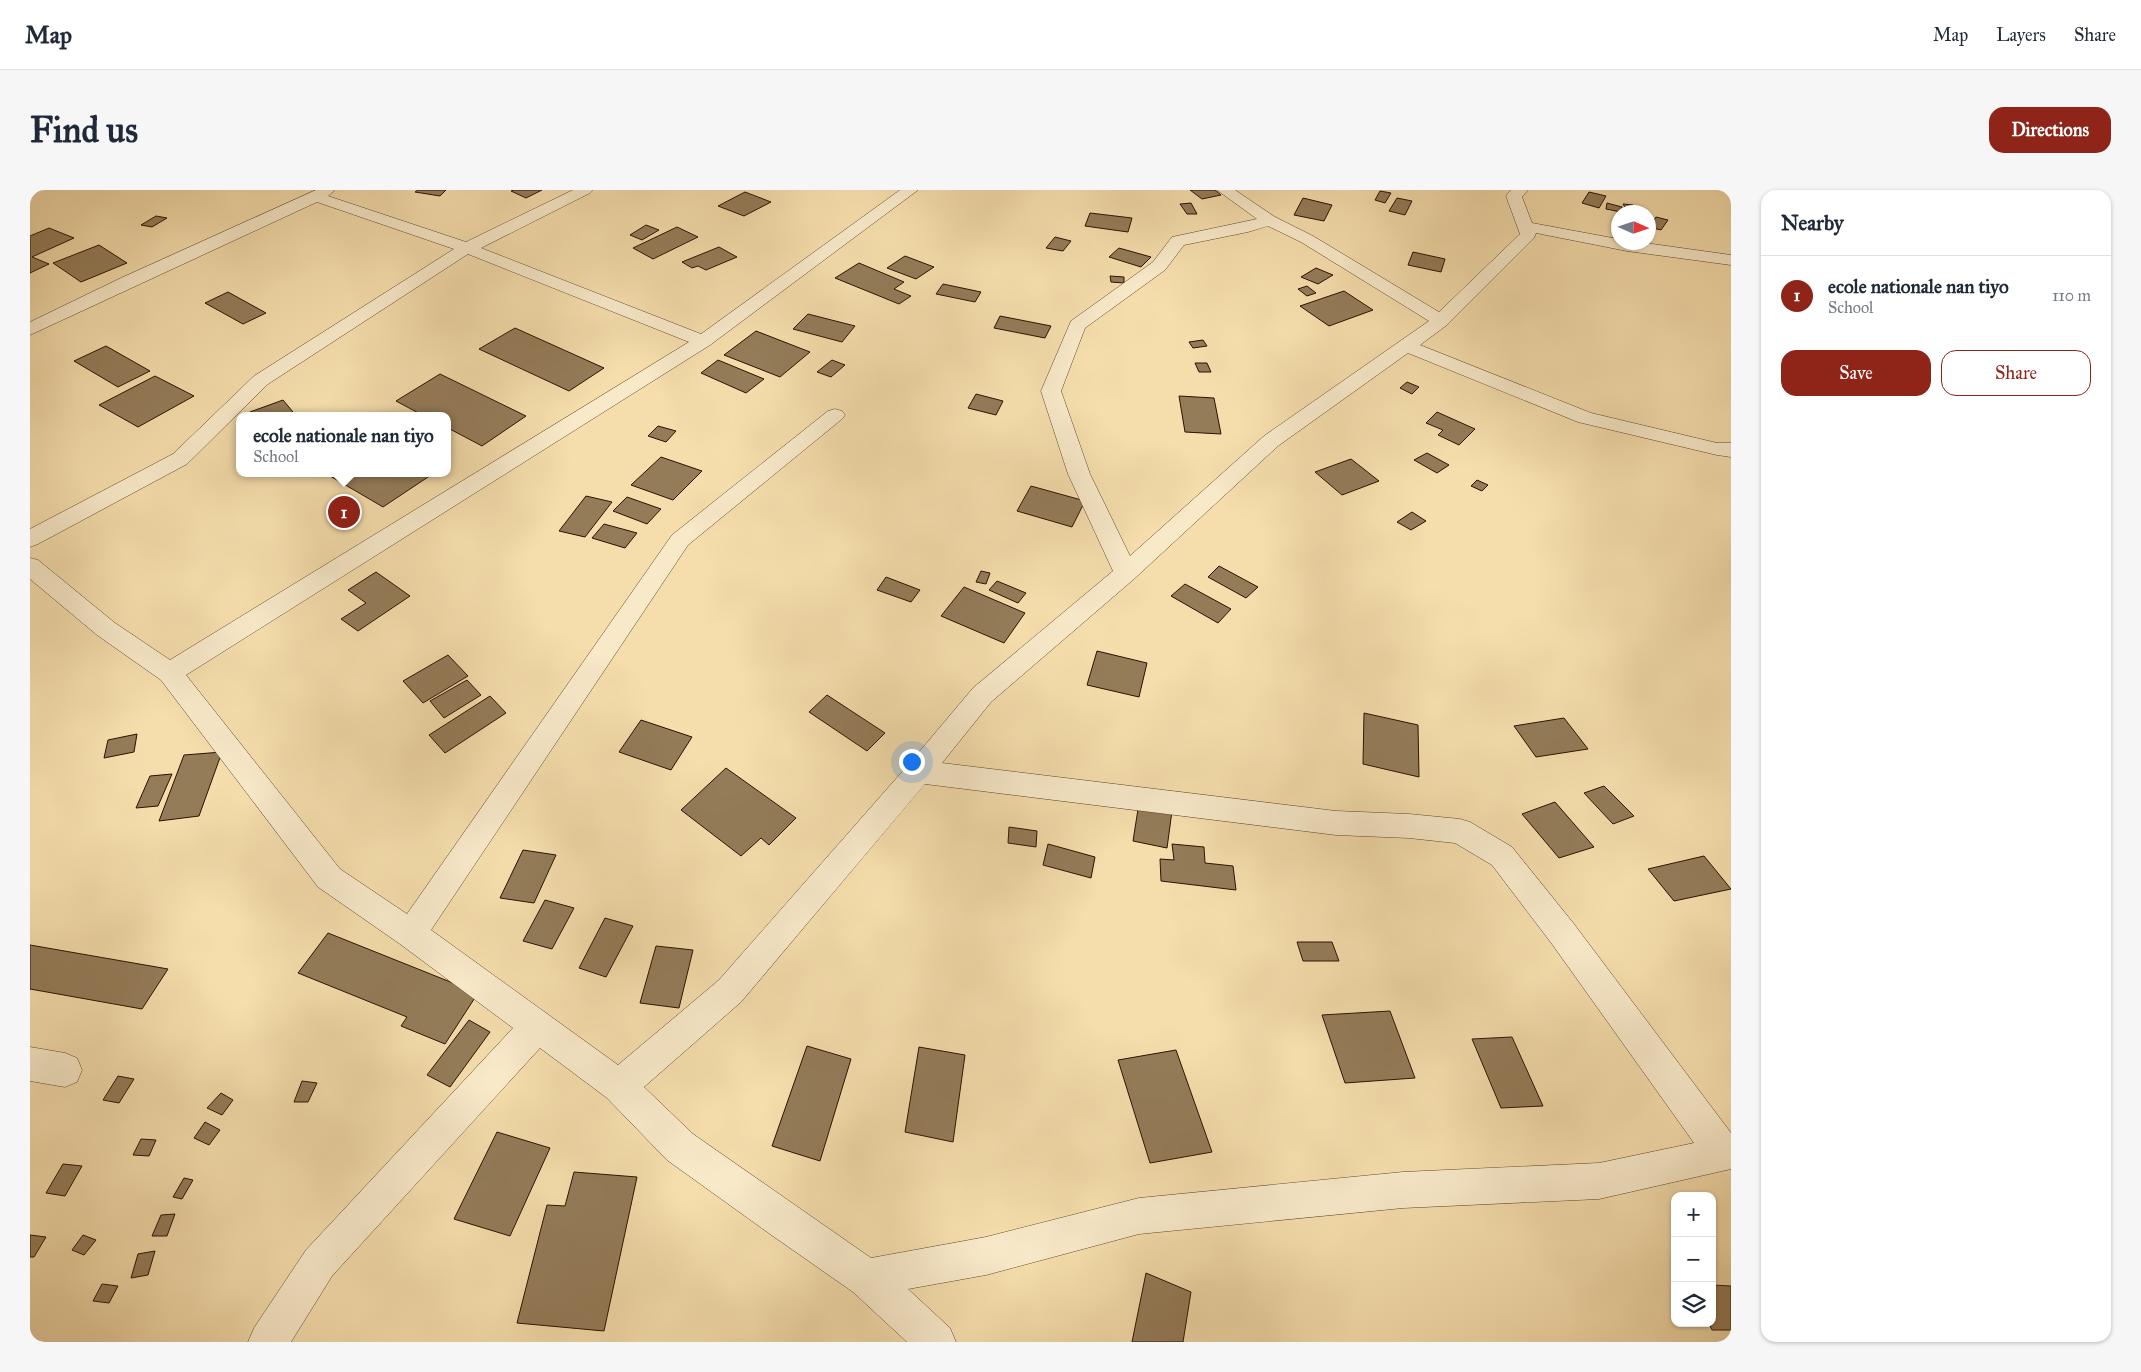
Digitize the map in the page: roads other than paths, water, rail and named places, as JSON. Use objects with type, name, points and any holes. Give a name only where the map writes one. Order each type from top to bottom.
[{"type":"street","points":[[30,539],[180,459],[261,380],[416,283],[467,248],[585,190]]},
{"type":"street","points":[[170,673],[703,341],[910,190]]},
{"type":"street","points":[[1224,190],[1269,220],[1307,239],[1441,321]]},
{"type":"street","points":[[619,1086],[730,991],[919,772],[982,695],[1126,573],[1271,441],[1441,321],[1528,235],[1514,196],[1520,190]]},
{"type":"street","points":[[30,329],[127,282],[322,194],[467,248],[703,341]]},
{"type":"street","points":[[1126,573],[1079,474],[1051,391],[1077,325],[1159,266],[1178,241],[1248,227],[1269,220]]},
{"type":"street","points":[[1524,226],[1627,246],[1731,260]]},
{"type":"street","points":[[1406,346],[1585,418],[1718,449],[1731,450]]},
{"type":"street","points":[[411,934],[680,540],[835,415]]},
{"type":"street","points":[[30,566],[106,629],[170,673],[329,878],[411,934],[619,1086],[680,1147],[783,1221],[868,1278],[936,1342]]},
{"type":"street","points":[[868,1278],[986,1256],[1139,1216],[1404,1190],[1599,1181],[1728,1152],[1502,856],[1460,831],[1408,826],[1336,824],[1206,806],[919,772]]},
{"type":"street","points":[[268,1342],[319,1263],[537,1027]]},
{"type":"street","points":[[30,1064],[65,1070]]},
{"type":"place","name":"ecole nationale nan tiyo","points":[[344,512]]}]
